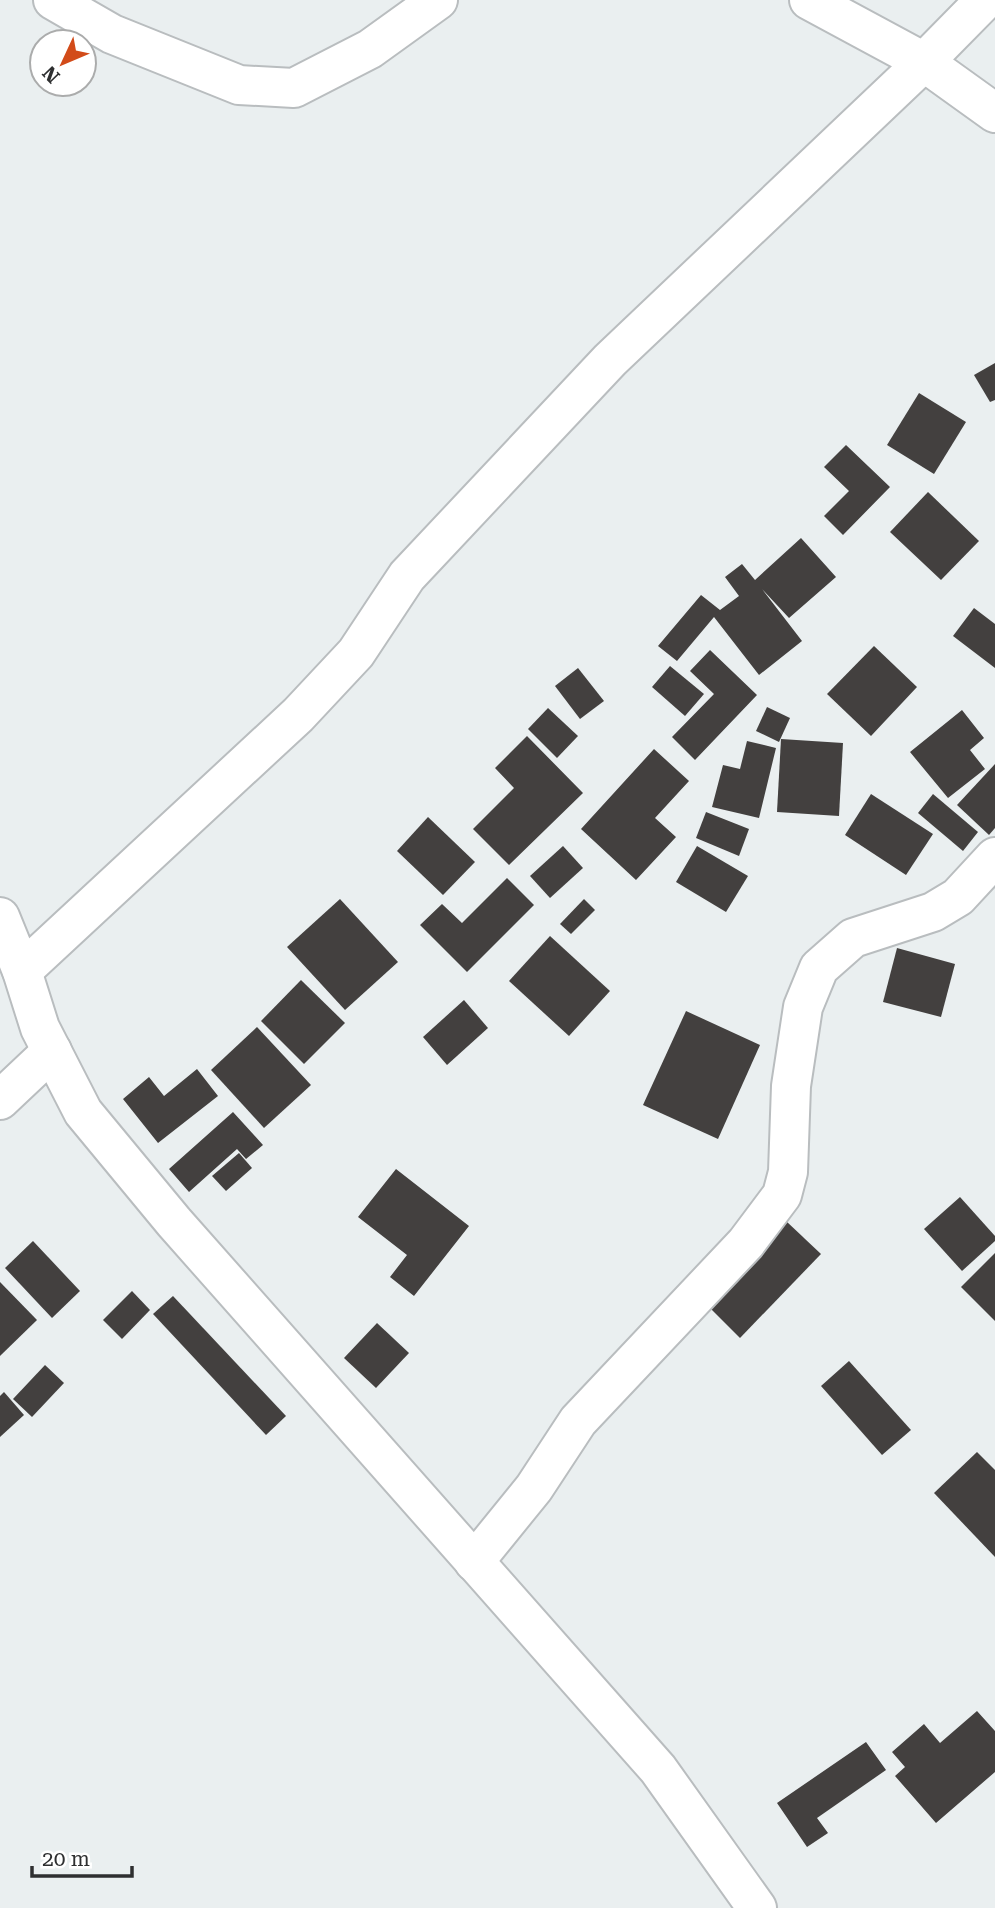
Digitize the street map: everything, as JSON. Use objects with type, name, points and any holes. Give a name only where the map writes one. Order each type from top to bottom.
[{"type":"street","points":[[53,0],[112,34],[239,85],[294,88],[370,49],[438,0]]},
{"type":"street","points":[[809,0],[924,62],[995,113]]},
{"type":"street","points":[[22,971],[298,715],[356,653],[407,576],[610,360],[924,62],[985,0]]},
{"type":"street","points":[[474,1562],[534,1488],[578,1420],[746,1243],[782,1195],[788,1172],[791,1087],[803,1007],[819,968],[853,939],[933,912],[958,897],[995,857]]},
{"type":"street","points":[[0,916],[22,971],[40,1028],[83,1112],[174,1222],[657,1769],[757,1908]]},
{"type":"street","points":[[0,1100],[52,1051]]},
{"type":"building","points":[[995,363],[995,400],[990,402],[974,375]]},
{"type":"building","points":[[919,393],[966,422],[934,474],[887,445]]},
{"type":"building","points":[[846,445],[890,487],[843,535],[824,516],[849,491],[824,467]]},
{"type":"building","points":[[928,492],[979,541],[941,580],[890,532]]},
{"type":"building","points":[[801,538],[836,577],[789,618],[762,589],[802,641],[759,675],[714,617],[677,661],[658,646],[701,595],[720,610],[739,596],[725,577],[742,564],[755,580]]},
{"type":"building","points":[[974,608],[995,624],[995,668],[953,636]]},
{"type":"building","points":[[874,646],[917,687],[871,736],[827,694]]},
{"type":"building","points":[[710,650],[757,695],[695,760],[672,737],[714,694],[690,671]]},
{"type":"building","points":[[670,666],[704,694],[685,716],[652,687]]},
{"type":"building","points":[[578,668],[604,701],[580,719],[555,686]]},
{"type":"building","points":[[767,707],[790,718],[779,742],[756,731]]},
{"type":"building","points":[[548,708],[578,736],[557,758],[528,729]]},
{"type":"building","points":[[962,710],[984,738],[970,750],[985,769],[948,798],[910,752]]},
{"type":"building","points":[[527,736],[583,793],[509,865],[473,829],[514,788],[495,768]]},
{"type":"building","points":[[781,739],[843,743],[839,816],[777,812]]},
{"type":"building","points":[[747,741],[776,748],[759,818],[712,807],[723,765],[740,769]]},
{"type":"building","points":[[654,749],[689,781],[655,818],[676,837],[636,880],[581,829]]},
{"type":"building","points":[[995,764],[995,828],[989,835],[957,805]]},
{"type":"building","points":[[871,794],[933,834],[906,875],[845,835]]},
{"type":"building","points":[[933,794],[978,832],[963,851],[918,813]]},
{"type":"building","points":[[706,812],[749,829],[739,856],[696,838]]},
{"type":"building","points":[[428,817],[475,862],[443,895],[397,851]]},
{"type":"building","points":[[563,846],[583,868],[550,898],[530,876]]},
{"type":"building","points":[[697,846],[748,876],[726,912],[676,882]]},
{"type":"building","points":[[507,878],[534,905],[467,972],[420,925],[442,904],[462,923]]},
{"type":"building","points":[[340,899],[398,962],[345,1010],[287,947]]},
{"type":"building","points":[[584,899],[595,910],[571,934],[560,924]]},
{"type":"building","points":[[550,936],[610,991],[569,1036],[509,981]]},
{"type":"building","points":[[897,948],[955,964],[941,1017],[883,1002]]},
{"type":"building","points":[[301,980],[345,1023],[304,1064],[261,1021]]},
{"type":"building","points":[[464,1000],[488,1028],[447,1065],[423,1037]]},
{"type":"building","points":[[686,1011],[760,1045],[718,1139],[643,1105]]},
{"type":"building","points":[[257,1027],[311,1085],[264,1128],[211,1070]]},
{"type":"building","points":[[197,1069],[218,1096],[158,1143],[123,1099],[149,1077],[164,1096]]},
{"type":"building","points":[[233,1112],[263,1145],[246,1159],[237,1149],[189,1192],[169,1169]]},
{"type":"building","points":[[239,1153],[252,1168],[226,1191],[212,1176]]},
{"type":"building","points":[[396,1169],[469,1226],[414,1296],[390,1277],[407,1255],[358,1217]]},
{"type":"building","points":[[960,1197],[995,1236],[995,1241],[962,1271],[924,1229]]},
{"type":"building","points":[[786,1221],[821,1254],[740,1338],[706,1304]]},
{"type":"building","points":[[33,1241],[80,1291],[52,1318],[5,1268]]},
{"type":"building","points":[[995,1253],[995,1321],[961,1287]]},
{"type":"building","points":[[0,1282],[37,1320],[0,1356]]},
{"type":"building","points":[[132,1291],[150,1310],[122,1339],[103,1320]]},
{"type":"building","points":[[173,1296],[286,1416],[266,1435],[153,1314]]},
{"type":"building","points":[[377,1323],[409,1353],[376,1388],[344,1358]]},
{"type":"building","points":[[849,1361],[911,1430],[882,1455],[821,1386]]},
{"type":"building","points":[[45,1365],[64,1383],[32,1417],[13,1399]]},
{"type":"building","points":[[4,1392],[24,1415],[0,1437],[0,1396]]},
{"type":"building","points":[[977,1452],[995,1470],[995,1557],[934,1493]]},
{"type":"building","points":[[977,1711],[995,1731],[995,1772],[936,1823],[895,1776],[905,1767],[892,1752],[924,1724],[940,1743]]},
{"type":"building","points":[[866,1742],[886,1770],[817,1818],[828,1833],[807,1847],[777,1803]]}]
